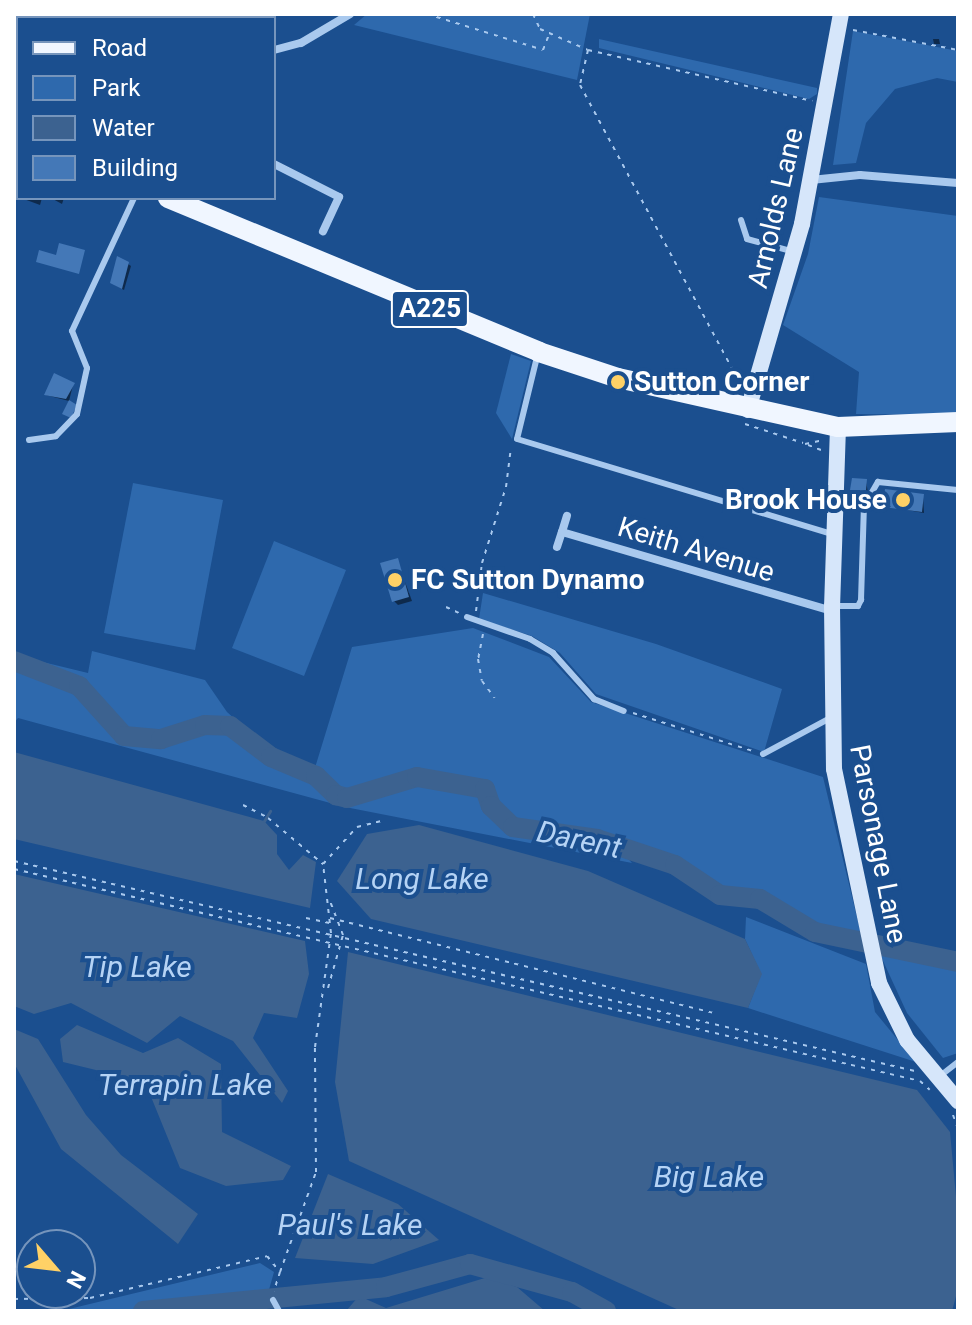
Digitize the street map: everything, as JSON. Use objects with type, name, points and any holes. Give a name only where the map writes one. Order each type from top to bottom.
[{"type":"main road","name":"A225","points":[[173,200],[539,352],[742,415],[838,427],[958,422]]},
{"type":"street","points":[[276,49],[301,43],[350,14]]},
{"type":"street","name":"Arnolds Lane","points":[[742,415],[795,252],[826,105],[840,20]]},
{"type":"street","points":[[276,165],[339,197],[323,232]]},
{"type":"street","points":[[811,180],[860,175],[958,183]]},
{"type":"street","name":"Parsonage Lane","points":[[838,427],[831,718],[836,781],[873,963],[891,1013],[940,1076],[954,1105]]},
{"type":"street","points":[[557,547],[567,516]]},
{"type":"street","name":"Keith Avenue","points":[[562,532],[832,608]]},
{"type":"lane","points":[[29,440],[56,436],[77,414],[87,368],[72,331],[133,200]]},
{"type":"lane","points":[[741,220],[747,239],[795,252]]},
{"type":"lane","points":[[539,352],[515,436],[834,535]]},
{"type":"lane","points":[[832,608],[858,606],[861,600],[864,506],[878,482],[958,490]]},
{"type":"lane","points":[[471,619],[530,639],[553,653],[594,699],[624,711]]},
{"type":"lane","points":[[763,754],[831,718]]},
{"type":"lane","points":[[940,1076],[958,1062]]},
{"type":"lane","points":[[273,1300],[279,1311]]},
{"type":"path","points":[[427,14],[543,50],[549,33]]},
{"type":"path","points":[[533,14],[540,29],[588,50],[826,105]]},
{"type":"path","points":[[840,20],[958,50]]},
{"type":"path","points":[[588,50],[580,85],[743,388]]},
{"type":"path","points":[[742,415],[805,444]]},
{"type":"path","points":[[446,607],[471,619],[482,563],[506,487],[505,469],[515,436]]},
{"type":"path","points":[[484,625],[478,659],[482,681],[495,698]]},
{"type":"path","points":[[624,711],[763,754]]},
{"type":"path","points":[[243,805],[266,817],[323,864],[331,934],[326,994]]},
{"type":"path","points":[[323,864],[357,827],[381,821]]},
{"type":"path","points":[[14,861],[940,1076]]},
{"type":"path","points":[[14,869],[920,1081],[940,1099]]},
{"type":"path","points":[[274,1289],[316,1172],[315,1047],[342,937],[327,894]]},
{"type":"path","points":[[306,918],[330,923]]},
{"type":"path","points":[[329,918],[717,1014]]},
{"type":"path","points":[[954,1105],[958,1129]]},
{"type":"path","points":[[14,1299],[90,1298],[267,1256],[280,1272]]},
{"type":"green space","points":[[367,14],[590,14],[577,80],[354,25]]},
{"type":"green space","points":[[853,31],[958,51],[958,82],[937,78],[895,89],[866,123],[856,163],[833,165]]},
{"type":"green space","points":[[599,39],[817,88],[817,94],[809,99],[599,48]]},
{"type":"green space","points":[[819,197],[958,216],[958,415],[856,414],[859,372],[783,325],[808,254]]},
{"type":"green space","points":[[511,354],[531,361],[512,439],[496,413]]},
{"type":"green space","points":[[133,483],[223,500],[195,650],[104,633]]},
{"type":"green space","points":[[274,541],[346,570],[304,676],[232,648]]},
{"type":"green space","points":[[483,593],[656,644],[782,689],[764,752],[596,694],[560,653],[532,636],[479,619]]},
{"type":"green space","points":[[473,628],[549,657],[591,702],[823,777],[862,938],[811,926],[760,896],[722,890],[678,863],[615,844],[632,863],[345,807],[18,718],[14,723],[14,655],[88,673],[92,651],[205,680],[227,712],[276,756],[314,771],[352,647]]},
{"type":"green space","points":[[746,917],[866,964],[875,1012],[916,1062],[748,1008],[761,974],[745,939]]},
{"type":"green space","points":[[878,950],[958,965],[958,1053],[943,1058],[907,1013]]},
{"type":"green space","points":[[260,1263],[274,1272],[263,1311],[14,1311],[96,1309],[96,1302]]},
{"type":"water","points":[[14,752],[264,821],[277,835],[277,854],[289,870],[303,855],[316,862],[310,908],[14,839]]},
{"type":"water","name":"Long Lake","points":[[419,825],[588,871],[745,939],[762,974],[748,1008],[371,919],[337,881],[367,834]]},
{"type":"water","name":"Tip Lake","points":[[14,874],[305,941],[309,974],[297,1018],[264,1013],[253,1038],[288,1091],[282,1103],[233,1041],[180,1016],[147,1043],[71,1003],[34,1014],[14,1006]]},
{"type":"water","name":"Big Lake","points":[[348,952],[917,1090],[950,1132],[958,1218],[958,1289],[952,1311],[681,1311],[349,1161],[335,1082]]},
{"type":"water","name":"Terrapin Lake","points":[[77,1025],[143,1053],[178,1038],[221,1064],[222,1132],[291,1166],[283,1180],[226,1186],[180,1168],[145,1082],[63,1062],[60,1039]]},
{"type":"water","points":[[14,1029],[38,1039],[86,1115],[121,1155],[198,1214],[178,1244],[61,1149],[14,1063]]},
{"type":"water","name":"Paul's Lake","points":[[328,1174],[398,1204],[439,1240],[373,1264],[295,1258]]},
{"type":"water","points":[[488,1277],[517,1287],[545,1311],[346,1311],[359,1296],[386,1308]]},
{"type":"building","points":[[20,14],[113,14],[66,16]]},
{"type":"building","points":[[59,243],[85,250],[79,274],[36,262],[39,250],[56,255]]},
{"type":"building","points":[[117,256],[129,262],[122,289],[110,283]]},
{"type":"building","points":[[54,373],[75,383],[66,399],[44,395]]},
{"type":"building","points":[[69,400],[77,405],[71,418],[62,414]]},
{"type":"building","points":[[852,478],[867,479],[866,491],[850,490]]},
{"type":"building","name":"Brook House","points":[[885,489],[924,494],[922,512],[883,507]]},
{"type":"building","name":"FC Sutton Dynamo","points":[[398,558],[409,597],[392,602],[380,563]]},
{"type":"waterway","name":"Darent","points":[[14,661],[79,686],[124,736],[161,739],[205,725],[230,726],[271,757],[316,776],[336,795],[347,798],[417,777],[485,789],[491,806],[513,827],[597,839],[675,865],[720,895],[760,899],[815,932],[958,962]]},
{"type":"waterway","points":[[264,821],[270,811]]},
{"type":"waterway","name":"Darent","points":[[143,1311],[386,1287],[470,1264],[572,1292],[606,1311]]},
{"type":"place","name":"Sutton Corner","points":[[618,382]]},
{"type":"place","name":"Brook House","points":[[903,500]]},
{"type":"place","name":"FC Sutton Dynamo","points":[[395,580]]}]
